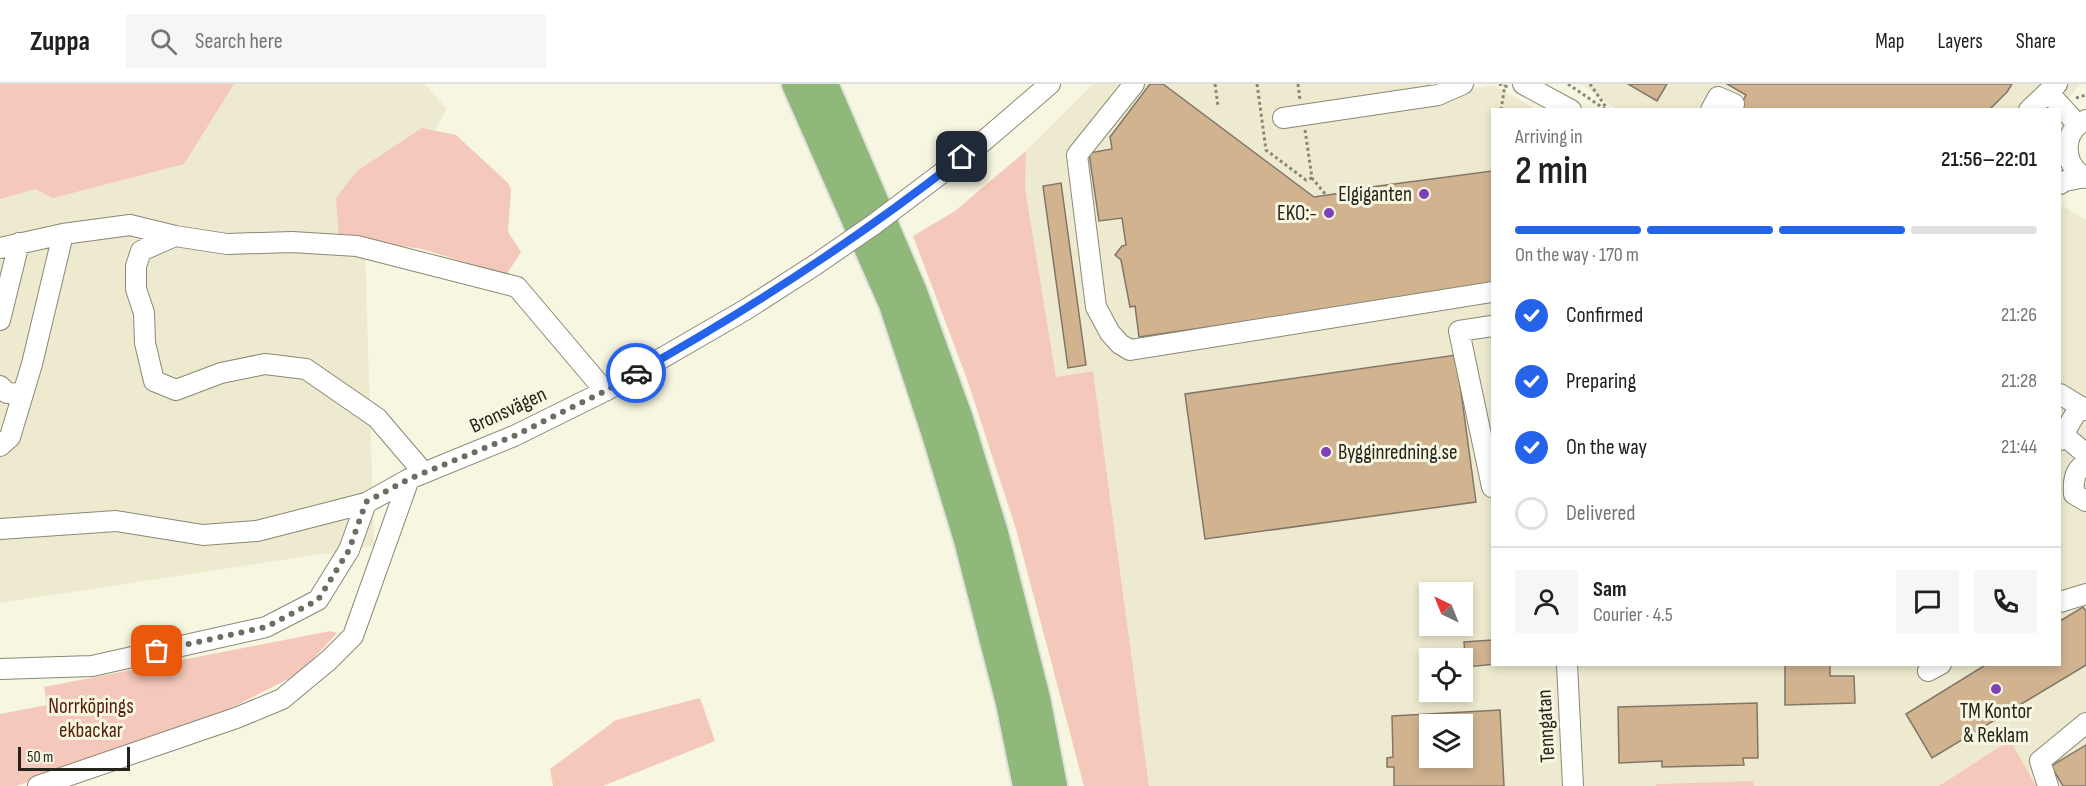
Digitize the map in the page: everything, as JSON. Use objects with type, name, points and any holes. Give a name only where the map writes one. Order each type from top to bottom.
[{"type":"highway","points":[[796,84],[893,304],[934,428],[971,551],[1010,703],[1027,786]]},
{"type":"highway","points":[[824,84],[913,292],[959,419],[994,532],[1036,698],[1053,786]]},
{"type":"street","name":"Bronsvägen","points":[[0,529],[116,521],[202,535],[257,531],[366,502],[417,476],[514,436],[605,391],[746,310],[873,225],[997,130],[1050,84]]},
{"type":"street","points":[[1134,84],[1077,154],[1096,307],[1110,333],[1120,344],[1130,350],[1491,292]]},
{"type":"street","points":[[1523,84],[1567,107]]},
{"type":"street","points":[[1542,84],[1567,107]]},
{"type":"street","points":[[1283,118],[1438,95],[1455,86]]},
{"type":"street","points":[[2031,108],[2053,88],[2082,123],[2068,142],[2063,156],[2085,177]]},
{"type":"street","points":[[1712,108],[1718,97],[1734,104]]},
{"type":"street","points":[[2061,183],[2085,177]]},
{"type":"street","points":[[0,248],[63,234],[130,225],[175,236],[226,244],[291,242],[357,246],[517,287],[605,391]]},
{"type":"street","points":[[0,446],[10,437],[23,394],[63,234]]},
{"type":"street","points":[[38,786],[236,718],[282,699],[329,660],[353,636],[417,476],[377,418],[306,369],[265,364],[221,373],[176,390],[154,381],[145,343],[144,313],[136,289],[136,266],[141,251],[175,236]]},
{"type":"street","points":[[0,320],[20,243]]},
{"type":"street","points":[[1491,326],[1459,331],[1491,482]]},
{"type":"street","points":[[0,387],[7,393],[23,394]]},
{"type":"street","points":[[2061,395],[2083,408],[2061,436],[2086,454]]},
{"type":"street","points":[[2086,464],[2081,466],[2072,480],[2074,494],[2086,501]]},
{"type":"street","points":[[0,669],[92,666],[266,627],[318,600],[349,550],[366,502]]},
{"type":"street","points":[[2061,602],[2086,594]]},
{"type":"street","name":"Tenngatan","points":[[1567,666],[1573,786]]},
{"type":"street","points":[[2048,786],[2040,760],[2086,723]]},
{"type":"path","points":[[1215,84],[1218,106]]},
{"type":"path","points":[[1257,84],[1266,150],[1306,180],[1312,178]]},
{"type":"path","points":[[1499,84],[1504,86],[1501,108]]},
{"type":"path","points":[[1568,84],[1604,108]]},
{"type":"path","points":[[1590,84],[1606,108]]},
{"type":"path","points":[[1304,128],[1312,178],[1326,195]]},
{"type":"shaded area","points":[[114,84],[425,84],[447,109],[365,244],[374,546],[0,603],[0,162]]},
{"type":"shaded area","points":[[1093,84],[1463,84],[1472,89],[1493,85],[1533,108],[1491,108],[1491,666],[2061,666],[2061,209],[2063,206],[2086,220],[2086,786],[2036,786],[2010,741],[1939,786],[1754,786],[1753,781],[1657,784],[1656,786],[1149,786],[1093,371],[1056,377],[1025,188],[1026,151]]},
{"type":"shaded area","points":[[1581,84],[2081,84],[2059,108],[1616,108]]},
{"type":"green space","points":[[0,84],[234,84],[184,164],[53,198],[35,189],[0,199]]},
{"type":"green space","points":[[422,128],[456,135],[508,183],[511,189],[508,232],[521,252],[506,275],[422,249],[339,237],[336,198],[357,171]]},
{"type":"green space","points":[[1026,151],[1025,188],[1056,377],[1093,371],[1149,786],[1084,786],[1016,529],[967,379],[913,236],[955,211]]},
{"type":"green space","name":"Norrköpings ekbackar","points":[[330,631],[337,633],[300,673],[219,714],[16,786],[0,786],[0,714],[47,705],[44,687]]},
{"type":"green space","points":[[700,698],[715,741],[603,786],[553,786],[550,769],[616,720]]},
{"type":"green space","points":[[2010,740],[2036,786],[1939,786]]},
{"type":"green space","points":[[1753,781],[1754,786],[1656,786],[1656,784]]},
{"type":"building","points":[[1150,84],[1163,84],[1314,197],[1341,193],[1341,191],[1491,171],[1491,286],[1139,337],[1135,306],[1130,307],[1121,260],[1115,255],[1122,246],[1126,245],[1122,218],[1099,221],[1089,153],[1112,149],[1110,137]]},
{"type":"building","points":[[1628,84],[1667,84],[1657,101]]},
{"type":"building","points":[[1727,84],[2012,84],[1991,108],[1739,108],[1746,95]]},
{"type":"building","points":[[1061,183],[1086,365],[1068,368],[1043,186]]},
{"type":"building","points":[[1456,355],[1476,502],[1205,539],[1185,394]]},
{"type":"building","name":"TM Kontor & Reklam","points":[[2083,607],[2086,611],[2086,665],[1932,758],[1906,714],[1984,666],[2061,666],[2061,620]]},
{"type":"building","points":[[1491,640],[1491,664],[1473,666],[1473,648],[1464,648],[1464,642]]},
{"type":"building","points":[[1785,666],[1830,666],[1830,676],[1854,676],[1855,703],[1785,705]]},
{"type":"building","points":[[1757,703],[1758,758],[1743,758],[1744,765],[1662,767],[1662,761],[1619,763],[1618,707]]},
{"type":"building","points":[[1500,710],[1504,786],[1394,786],[1394,767],[1387,767],[1387,758],[1393,757],[1392,716],[1419,714],[1419,768],[1473,768],[1473,714],[1428,714]]},
{"type":"building","points":[[2086,745],[2086,786],[2063,786],[2051,766]]},
{"type":"way so far","points":[[157,651],[266,627],[318,600],[349,550],[366,502],[409,479],[514,436],[636,373]]},
{"type":"place","name":"Elgiganten","points":[[1424,194]]},
{"type":"place","name":"EKO:-","points":[[1329,213]]},
{"type":"place","name":"Bygginredning.se","points":[[1326,452]]},
{"type":"place","name":"TM Kontor & Reklam","points":[[1996,689]]},
{"type":"route","points":[[636,373],[746,310],[815,265],[873,225],[962,157]]}]
